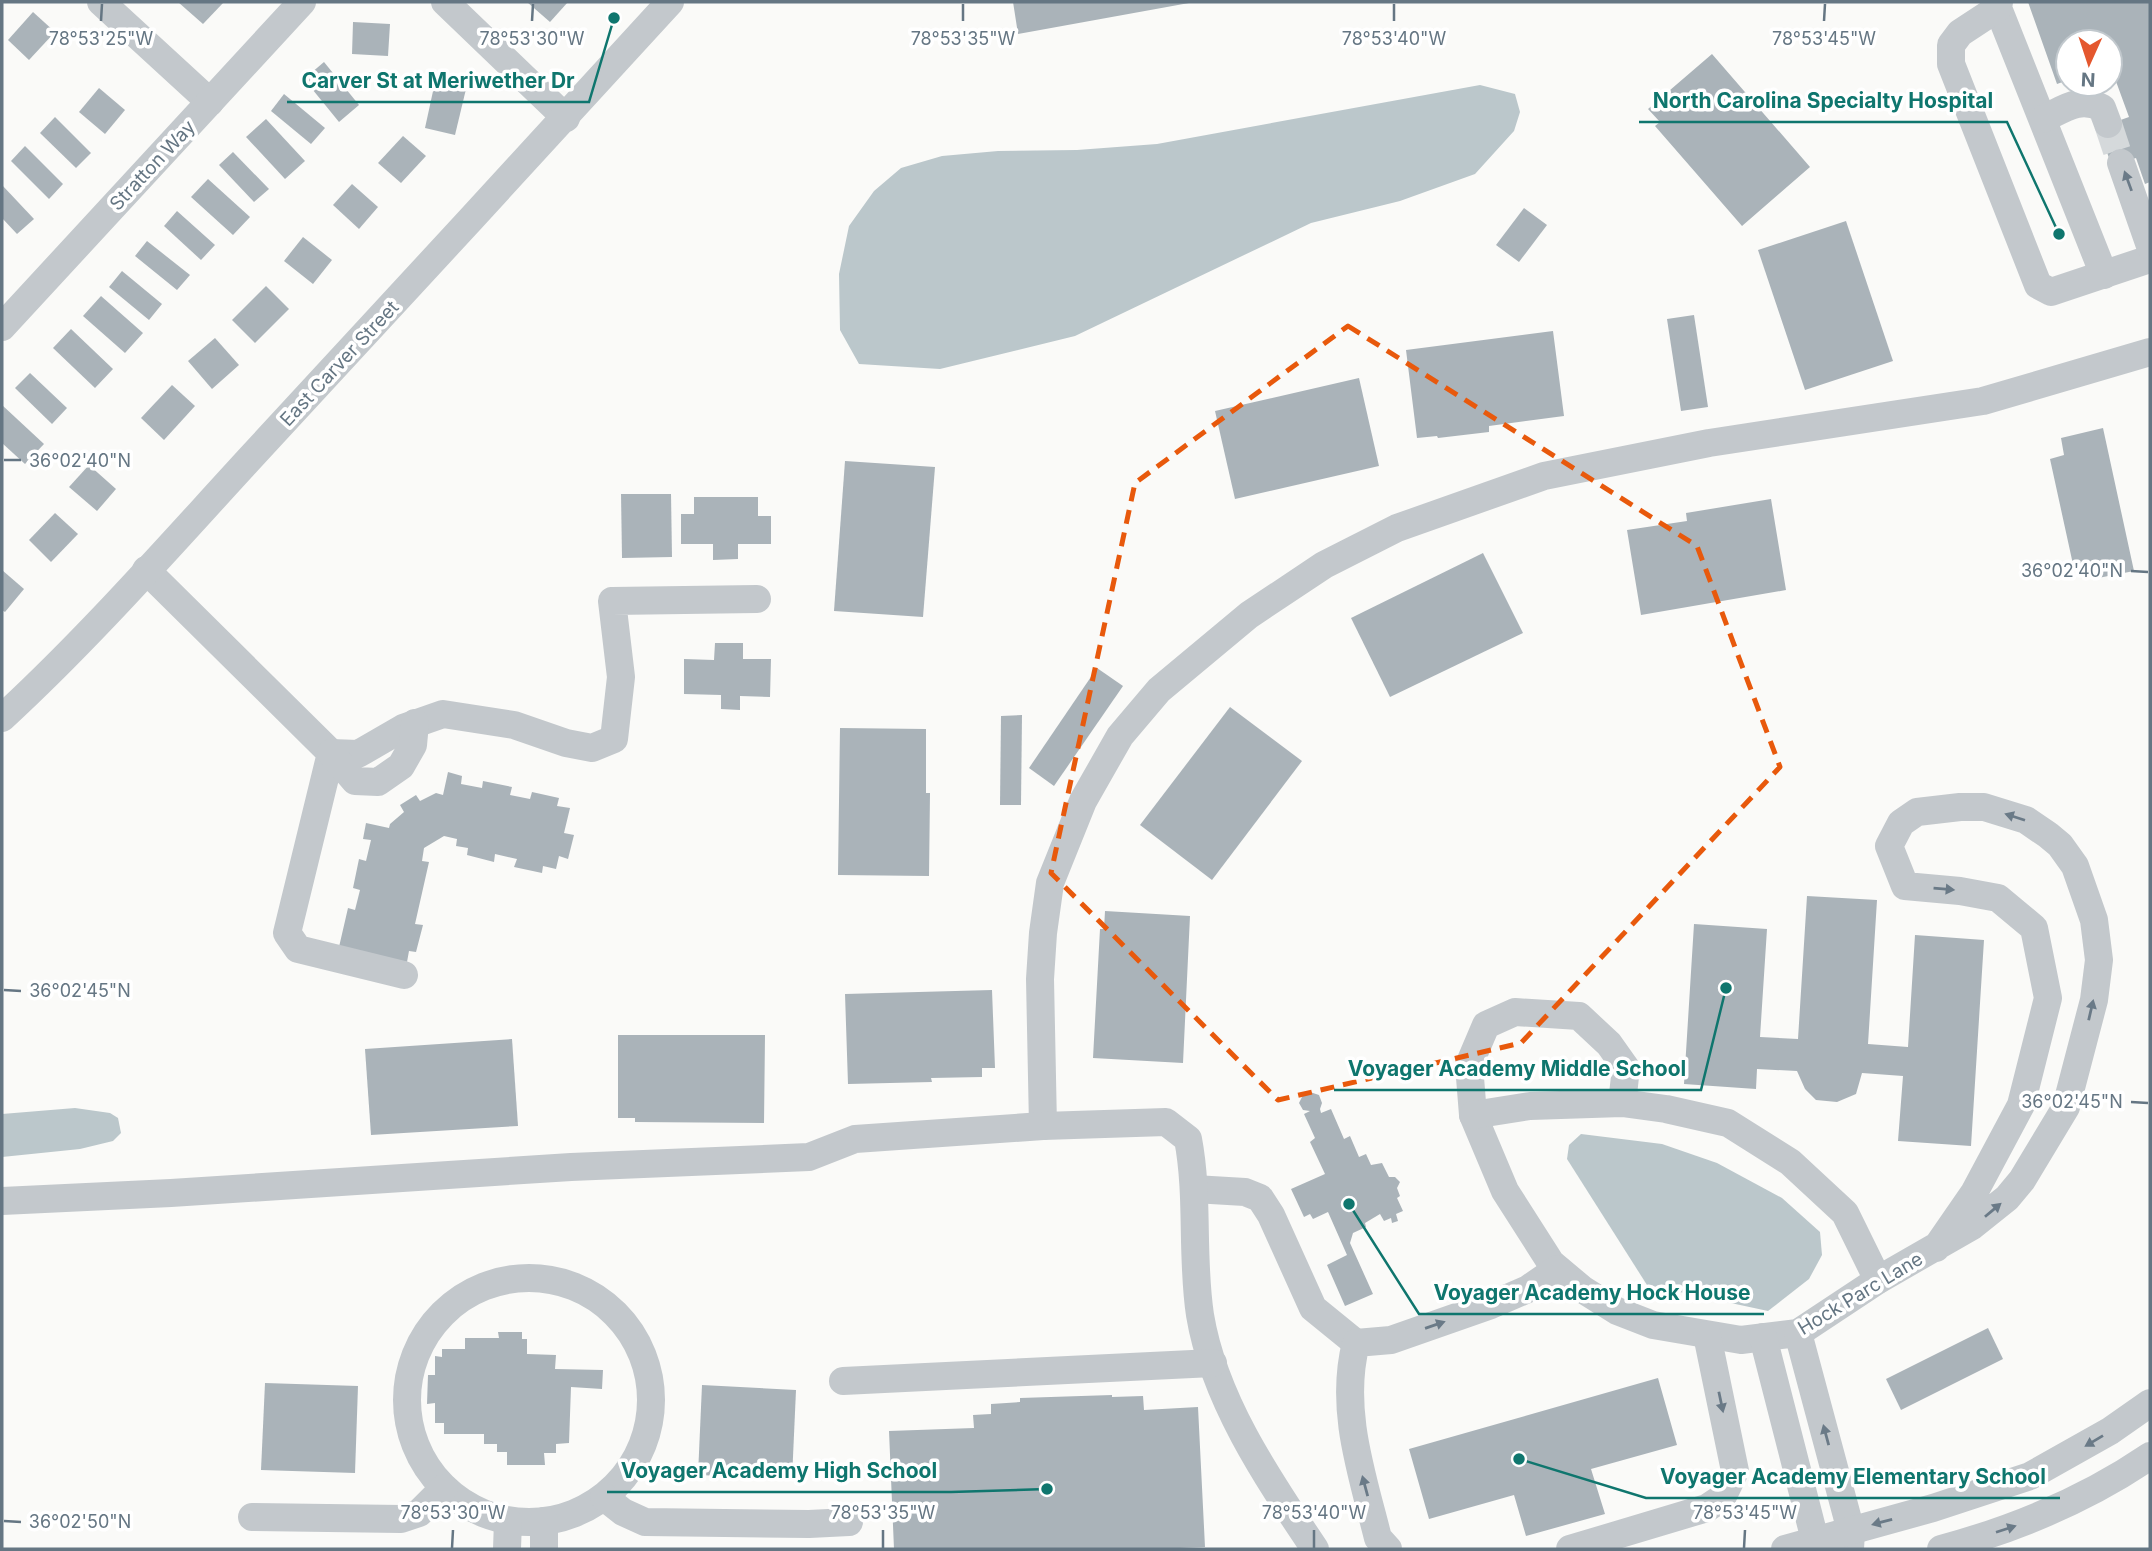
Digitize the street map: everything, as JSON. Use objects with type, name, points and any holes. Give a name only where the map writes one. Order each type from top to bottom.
[{"type":"street","points":[[101,2],[210,102]]},
{"type":"street","name":"Stratton Way","points":[[2,327],[302,2]]},
{"type":"street","points":[[445,2],[566,118]]},
{"type":"street","name":"East Carver Street","points":[[2,718],[146,570],[566,118],[670,2]]},
{"type":"street","points":[[2104,275],[1999,5],[1960,33],[1951,45],[1951,64],[2038,285],[2051,292],[2104,275],[2150,259]]},
{"type":"street","points":[[2043,119],[2090,101],[2102,108],[2108,124]]},
{"type":"street","points":[[2121,163],[2150,246]]},
{"type":"street","points":[[1042,1126],[1040,979],[1043,933],[1050,883],[1083,801],[1120,736],[1159,690],[1249,615],[1324,565],[1396,528],[1544,476],[1709,443],[1983,401],[2150,352]]},
{"type":"street","points":[[146,570],[331,753],[358,754],[403,727],[443,714],[514,725],[566,743],[592,748],[614,738],[621,677],[612,601],[757,599]]},
{"type":"street","points":[[331,753],[287,933],[298,949],[404,975]]},
{"type":"street","name":"Hock Parc Lane","points":[[1622,1103],[1626,1068],[1609,1044],[1579,1016],[1515,1012],[1486,1025],[1469,1065],[1473,1115],[1517,1213],[1557,1269],[1582,1289],[1632,1318],[1676,1330],[1741,1340],[1798,1333],[1878,1280],[1936,1248],[1972,1226],[2007,1198],[2022,1180],[2057,1125],[2075,1079],[2094,1000],[2099,961],[2094,920],[2075,866],[2048,835],[2026,820],[1984,807],[1917,812],[1901,823],[1889,846],[1905,886],[1998,898],[2034,928],[2048,998],[2021,1105],[1974,1193],[1936,1248]]},
{"type":"street","points":[[1473,1115],[1530,1106],[1622,1103],[1667,1109],[1728,1123],[1790,1162],[1845,1213],[1878,1280]]},
{"type":"street","points":[[2,1201],[571,1167],[809,1157],[855,1139],[1042,1126],[1166,1122],[1188,1139],[1194,1169],[1195,1264],[1200,1317],[1213,1363],[1240,1426],[1282,1500],[1315,1549]]},
{"type":"street","points":[[1194,1189],[1245,1192],[1260,1198],[1313,1308],[1356,1343],[1391,1340],[1492,1305],[1528,1289],[1557,1269]]},
{"type":"street","points":[[520,1277],[549,1279],[576,1286],[601,1300],[622,1320],[638,1343],[648,1370],[652,1398],[649,1426],[639,1453],[624,1477],[604,1497],[586,1508],[544,1521],[508,1521],[474,1509],[444,1489],[421,1458],[413,1441],[406,1414],[406,1385],[413,1358],[425,1332],[444,1310],[467,1294],[493,1282],[520,1277]]},
{"type":"street","points":[[1798,1333],[1850,1540]]},
{"type":"street","points":[[1570,1549],[1707,1508],[1723,1498],[1735,1471],[1707,1335]]},
{"type":"street","points":[[1763,1337],[1819,1545]]},
{"type":"street","points":[[1356,1343],[1348,1392],[1355,1449],[1378,1538],[1388,1549]]},
{"type":"street","points":[[843,1381],[1213,1363]]},
{"type":"street","points":[[1785,1549],[1850,1540],[1933,1508],[2029,1476],[2100,1437],[2150,1403]]},
{"type":"street","points":[[1941,1549],[2021,1524],[2123,1475],[2150,1456]]},
{"type":"street","points":[[252,1517],[401,1519],[419,1513],[444,1489]]},
{"type":"street","points":[[604,1497],[623,1512],[645,1522],[849,1522]]},
{"type":"street","points":[[507,1549],[508,1521]]},
{"type":"street","points":[[544,1521],[544,1549]]},
{"type":"highlighted area","points":[[1348,326],[1697,546],[1780,767],[1521,1043],[1278,1100],[1051,873],[1135,483]]},
{"type":"shaded area","points":[[1480,85],[1515,94],[1520,112],[1514,131],[1475,174],[1400,201],[1311,223],[1075,336],[940,369],[859,364],[840,330],[839,274],[849,226],[874,191],[901,168],[942,156],[1157,144]]},
{"type":"shaded area","points":[[75,1108],[110,1113],[118,1118],[121,1133],[113,1141],[80,1149],[2,1157],[2,1114]]},
{"type":"shaded area","points":[[1581,1134],[1662,1144],[1717,1163],[1782,1198],[1820,1232],[1822,1255],[1809,1279],[1768,1311],[1647,1285],[1567,1159],[1569,1145]]},
{"type":"building","points":[[178,2],[224,2],[203,24]]},
{"type":"building","points":[[527,2],[568,2],[550,22]]},
{"type":"building","points":[[1013,2],[1189,2],[1189,3],[1018,34]]},
{"type":"building","points":[[2028,2],[2150,2],[2150,182],[2145,184],[2136,158],[2112,166],[2098,128],[2129,117],[2122,98],[2124,28],[2054,28],[2054,76]]},
{"type":"building","points":[[33,12],[55,32],[29,60],[8,40]]},
{"type":"building","points":[[353,22],[390,24],[388,56],[352,54]]},
{"type":"building","points":[[1712,54],[1810,167],[1742,226],[1655,126],[1660,122],[1648,109]]},
{"type":"building","points":[[324,62],[359,105],[339,122],[304,79]]},
{"type":"building","points":[[435,82],[466,89],[455,135],[425,128]]},
{"type":"building","points":[[99,88],[125,110],[105,134],[79,112]]},
{"type":"building","points":[[284,94],[325,128],[311,144],[271,111]]},
{"type":"building","points":[[55,117],[91,153],[76,168],[40,133]]},
{"type":"building","points":[[266,119],[305,161],[285,179],[246,137]]},
{"type":"building","points":[[403,136],[426,156],[401,183],[378,163]]},
{"type":"building","points":[[25,146],[63,184],[49,199],[11,161]]},
{"type":"building","points":[[233,152],[269,189],[254,202],[219,165]]},
{"type":"building","points":[[208,179],[250,217],[233,235],[191,197]]},
{"type":"building","points":[[352,184],[378,207],[359,229],[333,205]]},
{"type":"building","points":[[2,185],[34,219],[17,234],[2,218]]},
{"type":"building","points":[[1524,208],[1547,225],[1519,262],[1496,245]]},
{"type":"building","points":[[177,211],[215,245],[201,260],[164,226]]},
{"type":"building","points":[[1846,221],[1893,361],[1805,390],[1758,250]]},
{"type":"building","points":[[303,237],[332,260],[313,284],[284,261]]},
{"type":"building","points":[[147,241],[190,275],[177,290],[135,256]]},
{"type":"building","points":[[122,271],[162,304],[149,320],[109,287]]},
{"type":"building","points":[[266,286],[289,309],[255,343],[232,320]]},
{"type":"building","points":[[101,296],[143,333],[125,353],[83,316]]},
{"type":"building","points":[[1694,315],[1708,407],[1681,411],[1667,319]]},
{"type":"building","points":[[71,329],[113,369],[95,388],[53,348]]},
{"type":"building","points":[[1553,331],[1564,416],[1489,426],[1489,432],[1417,438],[1406,350]]},
{"type":"building","points":[[215,338],[239,365],[212,389],[188,361]]},
{"type":"building","points":[[30,373],[67,408],[52,424],[15,388]]},
{"type":"building","points":[[1359,378],[1379,466],[1235,499],[1215,411]]},
{"type":"building","points":[[172,385],[195,406],[164,440],[141,418]]},
{"type":"building","points":[[2,405],[44,444],[25,464],[2,443]]},
{"type":"building","points":[[2103,428],[2134,571],[2093,579],[2090,565],[2074,569],[2050,459],[2064,455],[2061,438]]},
{"type":"building","points":[[845,461],[935,467],[923,617],[834,611]]},
{"type":"building","points":[[89,465],[116,489],[97,511],[69,487]]},
{"type":"building","points":[[621,494],[671,494],[672,557],[622,558]]},
{"type":"building","points":[[694,497],[758,497],[758,516],[771,516],[771,544],[738,544],[738,559],[713,560],[713,544],[681,544],[681,514],[694,514]]},
{"type":"building","points":[[1771,499],[1786,590],[1641,615],[1627,530],[1687,521],[1686,513]]},
{"type":"building","points":[[55,513],[78,534],[51,562],[29,540]]},
{"type":"building","points":[[1483,553],[1523,633],[1390,697],[1351,618]]},
{"type":"building","points":[[2,570],[24,589],[5,612],[2,610]]},
{"type":"building","points":[[715,643],[743,643],[743,659],[771,659],[770,697],[740,696],[740,710],[721,709],[721,695],[684,694],[684,659],[714,660]]},
{"type":"building","points":[[1097,668],[1123,686],[1054,786],[1029,768]]},
{"type":"building","points":[[1230,707],[1302,761],[1212,880],[1140,825]]},
{"type":"building","points":[[1022,715],[1021,805],[1000,805],[1001,716]]},
{"type":"building","points":[[840,728],[926,729],[926,793],[930,793],[929,876],[838,875]]},
{"type":"building","points":[[448,772],[462,776],[461,784],[482,788],[483,781],[512,787],[510,795],[530,799],[532,792],[559,798],[557,806],[570,808],[564,833],[574,835],[568,859],[559,856],[556,869],[543,866],[542,873],[514,867],[517,859],[495,854],[494,862],[467,855],[468,848],[456,846],[457,839],[444,836],[424,848],[422,861],[429,862],[415,924],[423,925],[416,952],[409,951],[407,962],[339,947],[348,908],[355,910],[360,890],[353,888],[359,859],[366,861],[371,840],[363,839],[366,823],[389,828],[404,812],[400,805],[416,795],[420,801],[436,793],[443,795]]},
{"type":"building","points":[[1807,896],[1877,900],[1868,1044],[1908,1047],[1915,935],[1984,940],[1971,1146],[1898,1141],[1903,1076],[1862,1073],[1856,1094],[1837,1102],[1816,1100],[1805,1089],[1797,1071],[1757,1069],[1756,1089],[1684,1084],[1694,924],[1767,929],[1760,1037],[1798,1039]]},
{"type":"building","points":[[1105,911],[1190,916],[1183,1063],[1093,1058],[1100,929],[1104,929]]},
{"type":"building","points":[[992,990],[995,1068],[982,1068],[982,1077],[931,1078],[932,1082],[848,1084],[845,994]]},
{"type":"building","points":[[618,1035],[765,1035],[764,1123],[635,1122],[635,1118],[618,1118]]},
{"type":"building","points":[[512,1039],[518,1126],[371,1135],[365,1049]]},
{"type":"building","points":[[1310,1092],[1319,1095],[1321,1113],[1331,1109],[1344,1139],[1350,1136],[1359,1157],[1366,1154],[1371,1165],[1382,1163],[1389,1177],[1395,1177],[1400,1182],[1397,1188],[1400,1196],[1397,1198],[1403,1211],[1396,1214],[1398,1221],[1392,1223],[1391,1218],[1384,1221],[1380,1214],[1365,1223],[1366,1227],[1353,1233],[1350,1243],[1373,1294],[1345,1306],[1327,1265],[1347,1255],[1328,1212],[1313,1219],[1310,1214],[1304,1217],[1291,1189],[1325,1174],[1310,1142],[1315,1138],[1304,1114],[1310,1111],[1303,1110],[1299,1103],[1303,1095]]},
{"type":"building","points":[[1988,1328],[2003,1359],[1901,1410],[1886,1379]]},
{"type":"building","points":[[498,1332],[522,1332],[522,1339],[527,1339],[527,1354],[556,1355],[555,1369],[603,1370],[602,1389],[571,1387],[569,1443],[556,1444],[556,1453],[544,1453],[545,1465],[507,1465],[507,1452],[497,1452],[497,1444],[484,1444],[484,1434],[444,1434],[444,1423],[435,1423],[435,1403],[427,1404],[428,1375],[435,1375],[435,1356],[442,1357],[442,1349],[465,1349],[465,1338],[499,1338]]},
{"type":"building","points":[[1658,1378],[1677,1445],[1591,1469],[1605,1514],[1526,1536],[1514,1495],[1429,1519],[1409,1449]]},
{"type":"building","points":[[265,1383],[358,1386],[355,1473],[261,1470]]},
{"type":"building","points":[[702,1385],[796,1390],[792,1479],[698,1475]]},
{"type":"building","points":[[1143,1396],[1144,1410],[1198,1407],[1205,1547],[894,1549],[889,1431],[974,1428],[973,1415],[991,1414],[991,1404],[1020,1402],[1020,1398]]},
{"type":"tunnel","points":[[2108,124],[2121,163]]},
{"type":"place","name":"Carver St at Meriwether Dr","points":[[614,18]]},
{"type":"place","name":"North Carolina Specialty Hospital","points":[[2059,234]]},
{"type":"place","name":"Voyager Academy Middle School","points":[[1726,988]]},
{"type":"place","name":"Voyager Academy Hock House","points":[[1349,1204]]},
{"type":"place","name":"Voyager Academy Elementary School","points":[[1519,1459]]},
{"type":"place","name":"Voyager Academy High School","points":[[1047,1489]]}]
